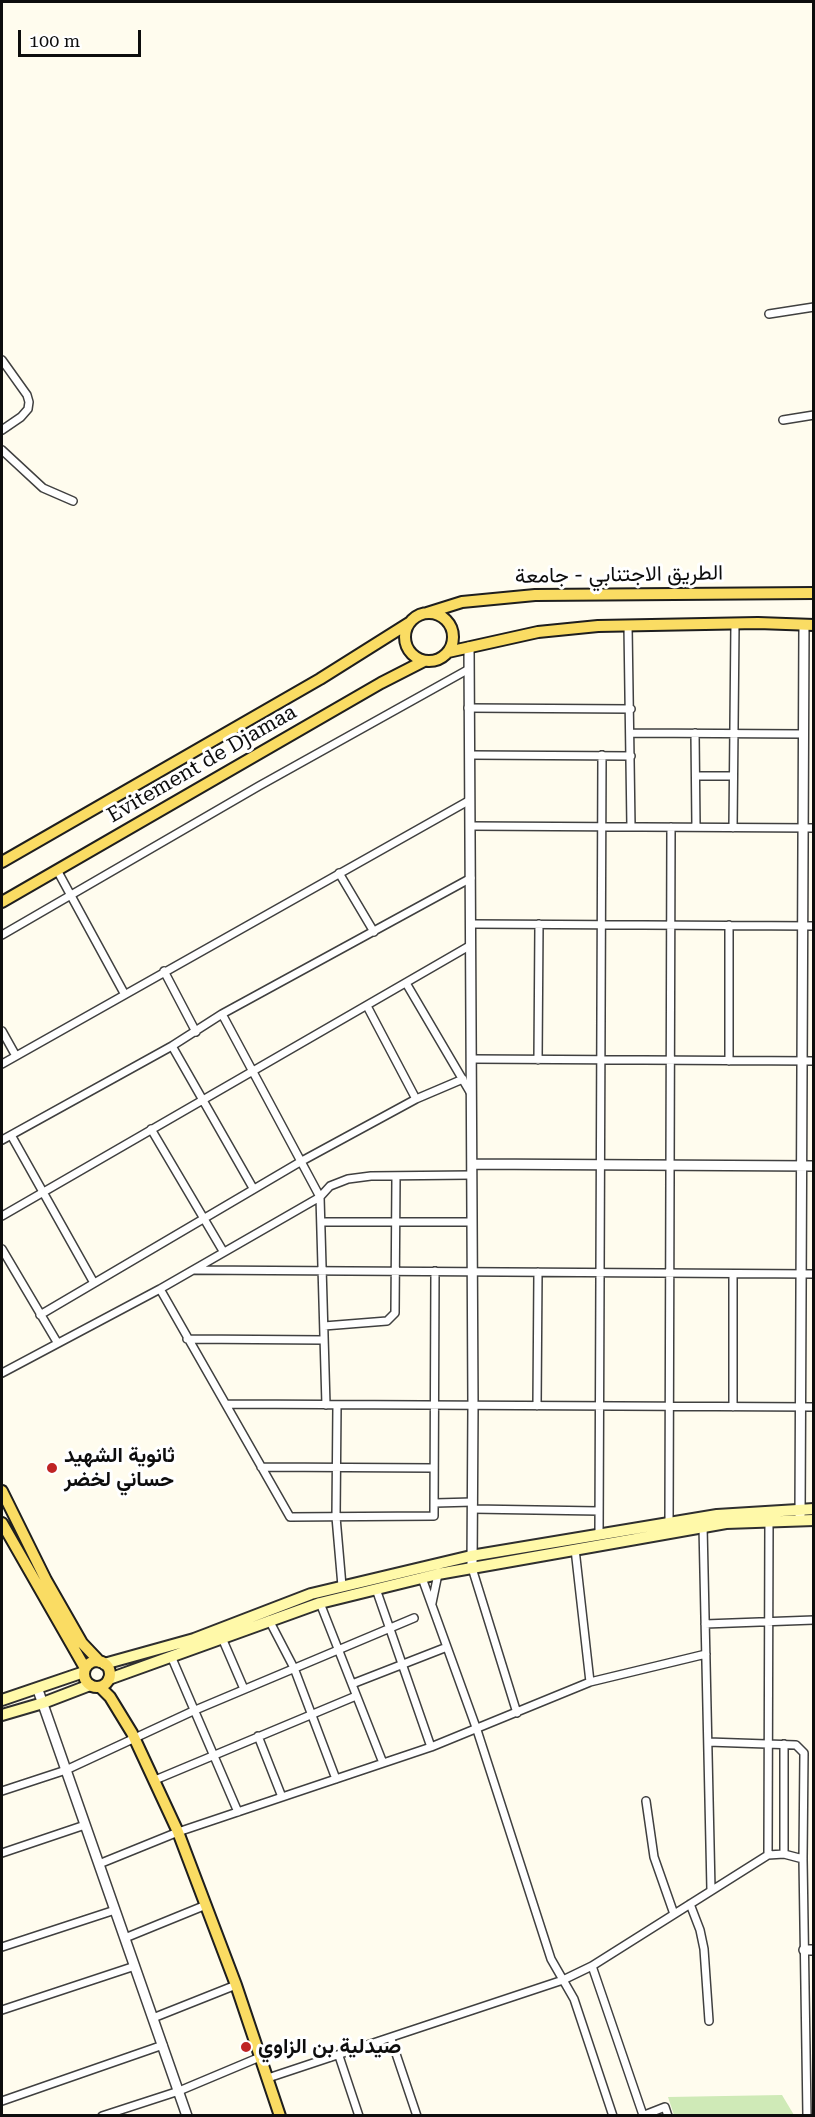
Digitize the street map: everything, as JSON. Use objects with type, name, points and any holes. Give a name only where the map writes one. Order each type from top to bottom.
[{"type":"main road","name":"الطريق الاجتنابي - جامعة","points":[[427,613],[462,602],[535,595],[813,593]]},
{"type":"main road","points":[[448,652],[453,634],[450,626],[436,614],[417,615],[409,623],[405,642],[408,651],[424,661],[433,661],[448,652],[538,632],[628,626],[809,625]]},
{"type":"main road","name":"Evitement de Djamaa","points":[[2,862],[320,679],[409,623]]},
{"type":"main road","name":"Evitement de Djamaa","points":[[2,902],[381,683],[424,661]]},
{"type":"main road","points":[[2,1491],[46,1580],[82,1643],[109,1672],[101,1683]]},
{"type":"main road","points":[[800,1515],[813,1509]]},
{"type":"main road","points":[[2,1715],[101,1683],[269,1620],[320,1603],[376,1589],[471,1556],[669,1523],[800,1515],[813,1520]]},
{"type":"main road","points":[[2,1700],[38,1690],[85,1670],[92,1663],[102,1663],[194,1639],[311,1594],[342,1586],[421,1573],[438,1574],[575,1550],[703,1522]]},
{"type":"main road","points":[[2,1523],[85,1670],[118,1697],[178,1832],[236,1985],[280,2115]]},
{"type":"street","points":[[769,314],[813,307]]},
{"type":"street","points":[[2,360],[27,395],[29,402],[28,409],[21,417],[2,430]]},
{"type":"street","points":[[783,420],[813,415]]},
{"type":"street","points":[[2,450],[43,488],[73,501]]},
{"type":"street","points":[[734,828],[732,733],[735,624]]},
{"type":"street","points":[[800,1515],[803,926],[808,828],[804,734],[809,625]]},
{"type":"street","points":[[628,626],[631,827]]},
{"type":"street","points":[[469,647],[473,1406],[471,1556],[472,1568],[517,1713]]},
{"type":"street","points":[[2,935],[469,669]]},
{"type":"street","points":[[468,708],[631,709]]},
{"type":"street","points":[[631,733],[804,734]]},
{"type":"street","points":[[695,733],[696,827]]},
{"type":"street","points":[[470,755],[631,756]]},
{"type":"street","points":[[599,1534],[602,756]]},
{"type":"street","points":[[696,776],[733,776]]},
{"type":"street","points":[[2,1064],[124,993],[470,800]]},
{"type":"street","points":[[470,826],[808,828]]},
{"type":"street","points":[[669,1523],[671,827]]},
{"type":"street","points":[[57,870],[124,993]]},
{"type":"street","points":[[339,873],[374,932]]},
{"type":"street","points":[[2,1140],[172,1046],[222,1014],[471,878]]},
{"type":"street","points":[[471,924],[813,926]]},
{"type":"street","points":[[538,924],[538,1060]]},
{"type":"street","points":[[729,925],[729,1061]]},
{"type":"street","points":[[2,1216],[471,945]]},
{"type":"street","points":[[164,971],[196,1032]]},
{"type":"street","points":[[406,983],[472,1094]]},
{"type":"street","points":[[367,1006],[417,1099]]},
{"type":"street","points":[[222,1014],[320,1197],[326,1404]]},
{"type":"street","points":[[2,1031],[16,1056]]},
{"type":"street","points":[[172,1046],[253,1188]]},
{"type":"street","points":[[472,1059],[813,1061]]},
{"type":"street","points":[[40,1315],[253,1188],[417,1099],[463,1079]]},
{"type":"street","points":[[151,1129],[201,1218],[223,1251]]},
{"type":"street","points":[[11,1135],[94,1283]]},
{"type":"street","points":[[472,1164],[813,1166]]},
{"type":"street","points":[[2,1373],[194,1270],[223,1251],[320,1197],[330,1186],[348,1179],[472,1175]]},
{"type":"street","points":[[324,1326],[379,1323],[393,1318],[395,1313],[396,1177]]},
{"type":"street","points":[[321,1222],[472,1222]]},
{"type":"street","points":[[2,1249],[57,1342]]},
{"type":"street","points":[[194,1270],[813,1274]]},
{"type":"street","points":[[160,1289],[290,1517],[434,1516],[435,1272]]},
{"type":"street","points":[[537,1406],[538,1272]]},
{"type":"street","points":[[733,1274],[733,1407]]},
{"type":"street","points":[[187,1339],[324,1340]]},
{"type":"street","points":[[227,1404],[813,1407]]},
{"type":"street","points":[[337,1405],[336,1517],[342,1586]]},
{"type":"street","points":[[261,1467],[433,1468]]},
{"type":"street","points":[[435,1503],[599,1511]]},
{"type":"street","points":[[768,1855],[769,1516]]},
{"type":"street","points":[[703,1522],[711,1890]]},
{"type":"street","points":[[575,1550],[590,1682]]},
{"type":"street","points":[[421,1573],[477,1730],[551,1959],[574,1999],[612,2115]]},
{"type":"street","points":[[432,1605],[438,1574]]},
{"type":"street","points":[[376,1589],[431,1747]]},
{"type":"street","points":[[320,1603],[383,1763]]},
{"type":"street","points":[[2,1791],[66,1770],[134,1736],[414,1618]]},
{"type":"street","points":[[269,1620],[294,1668],[336,1779]]},
{"type":"street","points":[[705,1624],[813,1620]]},
{"type":"street","points":[[222,1638],[244,1689]]},
{"type":"street","points":[[352,1684],[447,1647]]},
{"type":"street","points":[[99,1864],[178,1832],[477,1730],[590,1682],[706,1654]]},
{"type":"street","points":[[171,1656],[238,1812]]},
{"type":"street","points":[[38,1690],[187,2115]]},
{"type":"street","points":[[155,1780],[356,1696]]},
{"type":"street","points":[[258,1736],[282,1797]]},
{"type":"street","points":[[708,1743],[784,1744],[800,1746],[804,1753],[803,1859],[809,1950],[807,2115]]},
{"type":"street","points":[[784,1744],[784,1854]]},
{"type":"street","points":[[646,1801],[654,1857],[674,1914]]},
{"type":"street","points":[[803,1820],[813,1820]]},
{"type":"street","points":[[2,1854],[85,1825]]},
{"type":"street","points":[[268,2078],[563,1980],[592,1965],[768,1855],[784,1854],[803,1859]]},
{"type":"street","points":[[690,1904],[700,1930],[704,1949],[709,2021]]},
{"type":"street","points":[[125,1938],[206,1905]]},
{"type":"street","points":[[2,1947],[115,1910]]},
{"type":"street","points":[[592,1965],[643,2115],[665,2107],[668,2115]]},
{"type":"street","points":[[2,2010],[135,1966]]},
{"type":"street","points":[[153,2018],[236,1985]]},
{"type":"street","points":[[391,2039],[417,2115]]},
{"type":"street","points":[[2,2101],[163,2045]]},
{"type":"street","points":[[339,2056],[359,2115]]},
{"type":"street","points":[[102,2115],[179,2091],[260,2057]]},
{"type":"green space","points":[[782,2095],[794,2115],[674,2115],[668,2097]]},
{"type":"place","name":"ثانوية الشهيد حساني لخضر","points":[[52,1468]]},
{"type":"place","name":"صيدلية بن الزاوي","points":[[246,2047]]}]
